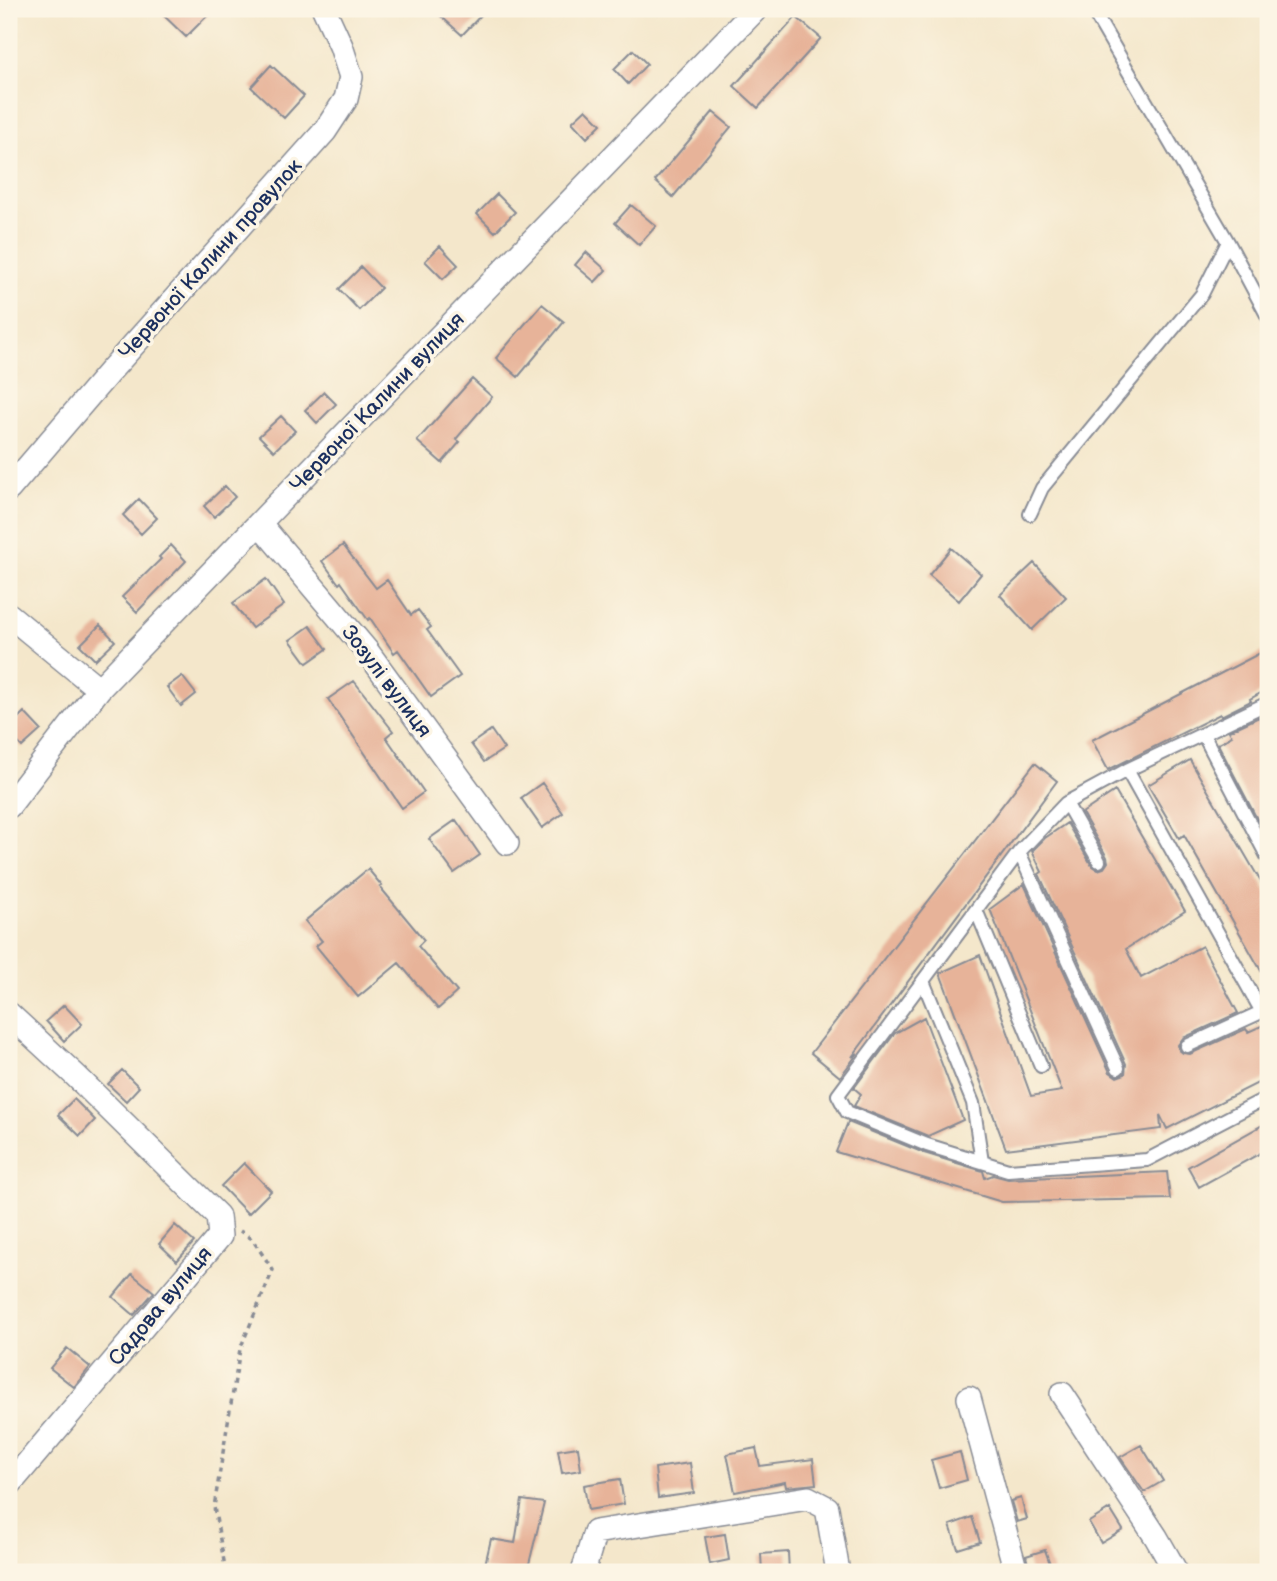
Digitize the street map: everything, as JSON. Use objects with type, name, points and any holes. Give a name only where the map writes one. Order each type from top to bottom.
[{"type":"street","name":"Червоної Калини провулок","points":[[9,489],[332,120],[345,99],[351,77],[341,46],[324,9]]},
{"type":"street","name":"Червоної Калини вулиця","points":[[9,806],[99,690],[756,9]]},
{"type":"street","name":"Зозулі вулиця","points":[[260,524],[367,652],[507,843]]},
{"type":"street","points":[[9,615],[99,690]]},
{"type":"street","points":[[9,1014],[218,1216]]},
{"type":"street","name":"Садова вулиця","points":[[9,1485],[220,1236],[218,1216]]},
{"type":"street","points":[[1062,1394],[1156,1536],[1176,1572]]},
{"type":"street","points":[[970,1398],[1016,1572]]},
{"type":"street","points":[[583,1572],[595,1532],[808,1498],[827,1508],[838,1572]]},
{"type":"lane","points":[[1092,9],[1268,317]]},
{"type":"lane","points":[[1030,514],[1042,488],[1202,294],[1228,243]]},
{"type":"lane","points":[[1268,705],[1127,770],[1066,803],[1019,852],[838,1095],[847,1112],[927,1146],[1008,1170],[1147,1160],[1268,1097]]},
{"type":"lane","points":[[1203,734],[1268,858]]},
{"type":"lane","points":[[1127,770],[1265,1010],[1187,1046]]},
{"type":"lane","points":[[1066,803],[1100,860]]},
{"type":"lane","points":[[1019,852],[1118,1068]]},
{"type":"lane","points":[[976,910],[1041,1066]]},
{"type":"lane","points":[[923,981],[973,1103],[982,1162]]},
{"type":"path","points":[[218,1216],[252,1239],[273,1270],[240,1349],[215,1507],[226,1572]]},
{"type":"building","points":[[157,9],[214,9],[186,37]]},
{"type":"building","points":[[433,9],[487,9],[462,35]]},
{"type":"building","points":[[796,17],[821,38],[758,108],[734,86]]},
{"type":"building","points":[[633,50],[647,64],[628,84],[614,69]]},
{"type":"building","points":[[271,65],[304,96],[284,118],[251,87]]},
{"type":"building","points":[[586,109],[601,124],[587,138],[572,122]]},
{"type":"building","points":[[713,112],[731,127],[673,197],[655,181]]},
{"type":"building","points":[[497,194],[515,212],[495,232],[477,214]]},
{"type":"building","points":[[631,205],[656,226],[639,245],[615,223]]},
{"type":"building","points":[[440,246],[458,265],[443,279],[425,261]]},
{"type":"building","points":[[586,252],[606,270],[595,282],[575,265]]},
{"type":"building","points":[[361,267],[381,288],[359,310],[339,289]]},
{"type":"building","points":[[542,304],[564,322],[518,377],[496,358]]},
{"type":"building","points":[[472,379],[492,397],[456,439],[460,442],[442,463],[417,441]]},
{"type":"building","points":[[324,392],[336,404],[317,423],[305,410]]},
{"type":"building","points":[[281,416],[295,431],[274,451],[259,436]]},
{"type":"building","points":[[225,486],[235,497],[214,517],[204,506]]},
{"type":"building","points":[[139,499],[157,518],[141,534],[123,515]]},
{"type":"building","points":[[171,545],[186,561],[137,612],[122,597],[161,559],[159,557]]},
{"type":"building","points":[[343,545],[376,588],[387,580],[411,615],[418,610],[431,627],[427,630],[460,676],[431,697],[398,650],[394,653],[370,618],[368,620],[322,561]]},
{"type":"building","points":[[951,548],[981,574],[959,601],[929,575]]},
{"type":"building","points":[[1034,563],[1066,597],[1032,630],[1000,595]]},
{"type":"building","points":[[266,579],[284,605],[252,628],[233,603]]},
{"type":"building","points":[[100,625],[115,641],[95,660],[80,645]]},
{"type":"building","points":[[310,626],[327,649],[307,663],[290,640]]},
{"type":"building","points":[[1268,649],[1268,689],[1250,699],[1251,701],[1108,770],[1092,740]]},
{"type":"building","points":[[182,676],[196,694],[181,706],[167,687]]},
{"type":"building","points":[[354,681],[393,731],[386,737],[424,792],[402,808],[328,699]]},
{"type":"building","points":[[24,712],[41,730],[22,747],[9,733],[9,727]]},
{"type":"building","points":[[1259,717],[1268,734],[1268,840],[1218,744],[1232,736],[1229,731]]},
{"type":"building","points":[[491,730],[504,749],[484,762],[471,744]]},
{"type":"building","points":[[1190,760],[1268,894],[1268,983],[1184,835],[1179,838],[1148,785]]},
{"type":"building","points":[[1035,763],[1057,781],[852,1057],[858,1053],[840,1077],[811,1053]]},
{"type":"building","points":[[542,783],[563,813],[542,828],[521,798]]},
{"type":"building","points":[[1115,791],[1185,911],[1126,949],[1141,978],[1202,946],[1238,1013],[1183,1038],[1178,1045],[1179,1050],[1190,1054],[1246,1029],[1248,1032],[1268,1023],[1268,1078],[1167,1129],[1160,1115],[1161,1129],[1006,1149],[940,973],[980,955],[1031,1096],[1062,1091],[990,909],[1024,884],[1110,1072],[1117,1077],[1125,1074],[1126,1064],[1039,874],[1042,872],[1032,851],[1067,823],[1092,866],[1098,870],[1104,868],[1108,862],[1107,857],[1082,813]]},
{"type":"building","points":[[456,820],[480,855],[454,873],[429,839]]},
{"type":"building","points":[[368,869],[424,940],[418,946],[457,992],[438,1009],[399,963],[358,997],[316,946],[322,941],[305,921]]},
{"type":"building","points":[[64,1005],[82,1024],[64,1041],[46,1021]]},
{"type":"building","points":[[924,1017],[963,1120],[928,1136],[854,1106],[861,1094],[854,1088],[895,1033]]},
{"type":"building","points":[[122,1070],[139,1087],[126,1101],[108,1084]]},
{"type":"building","points":[[74,1099],[95,1120],[80,1136],[58,1115]]},
{"type":"building","points":[[848,1122],[924,1153],[983,1171],[985,1178],[993,1175],[1008,1179],[1167,1172],[1170,1199],[1002,1202],[836,1152]]},
{"type":"building","points":[[1268,1122],[1268,1149],[1199,1187],[1188,1167]]},
{"type":"building","points":[[244,1163],[271,1191],[248,1214],[221,1186]]},
{"type":"building","points":[[175,1225],[194,1242],[177,1261],[159,1244]]},
{"type":"building","points":[[132,1274],[154,1292],[134,1315],[113,1297]]},
{"type":"building","points":[[67,1348],[90,1367],[74,1387],[50,1368]]},
{"type":"building","points":[[1141,1445],[1163,1481],[1144,1492],[1120,1457]]},
{"type":"building","points":[[578,1447],[581,1470],[562,1473],[558,1450]]},
{"type":"building","points":[[756,1448],[760,1466],[813,1459],[816,1484],[786,1487],[785,1482],[735,1492],[727,1454]]},
{"type":"building","points":[[960,1452],[967,1480],[939,1488],[931,1460]]},
{"type":"building","points":[[690,1463],[694,1493],[658,1498],[655,1468]]},
{"type":"building","points":[[620,1479],[624,1504],[588,1510],[584,1485]]},
{"type":"building","points":[[1021,1498],[1027,1519],[1017,1522],[1011,1501]]},
{"type":"building","points":[[522,1500],[544,1503],[527,1572],[484,1569],[491,1539],[515,1543]]},
{"type":"building","points":[[1110,1509],[1123,1530],[1101,1543],[1089,1522]]},
{"type":"building","points":[[972,1517],[980,1542],[958,1549],[950,1525]]},
{"type":"building","points":[[725,1534],[729,1560],[710,1564],[705,1537]]},
{"type":"building","points":[[1045,1550],[1053,1572],[1030,1572],[1026,1556]]},
{"type":"building","points":[[788,1552],[789,1572],[762,1572],[761,1554]]}]
